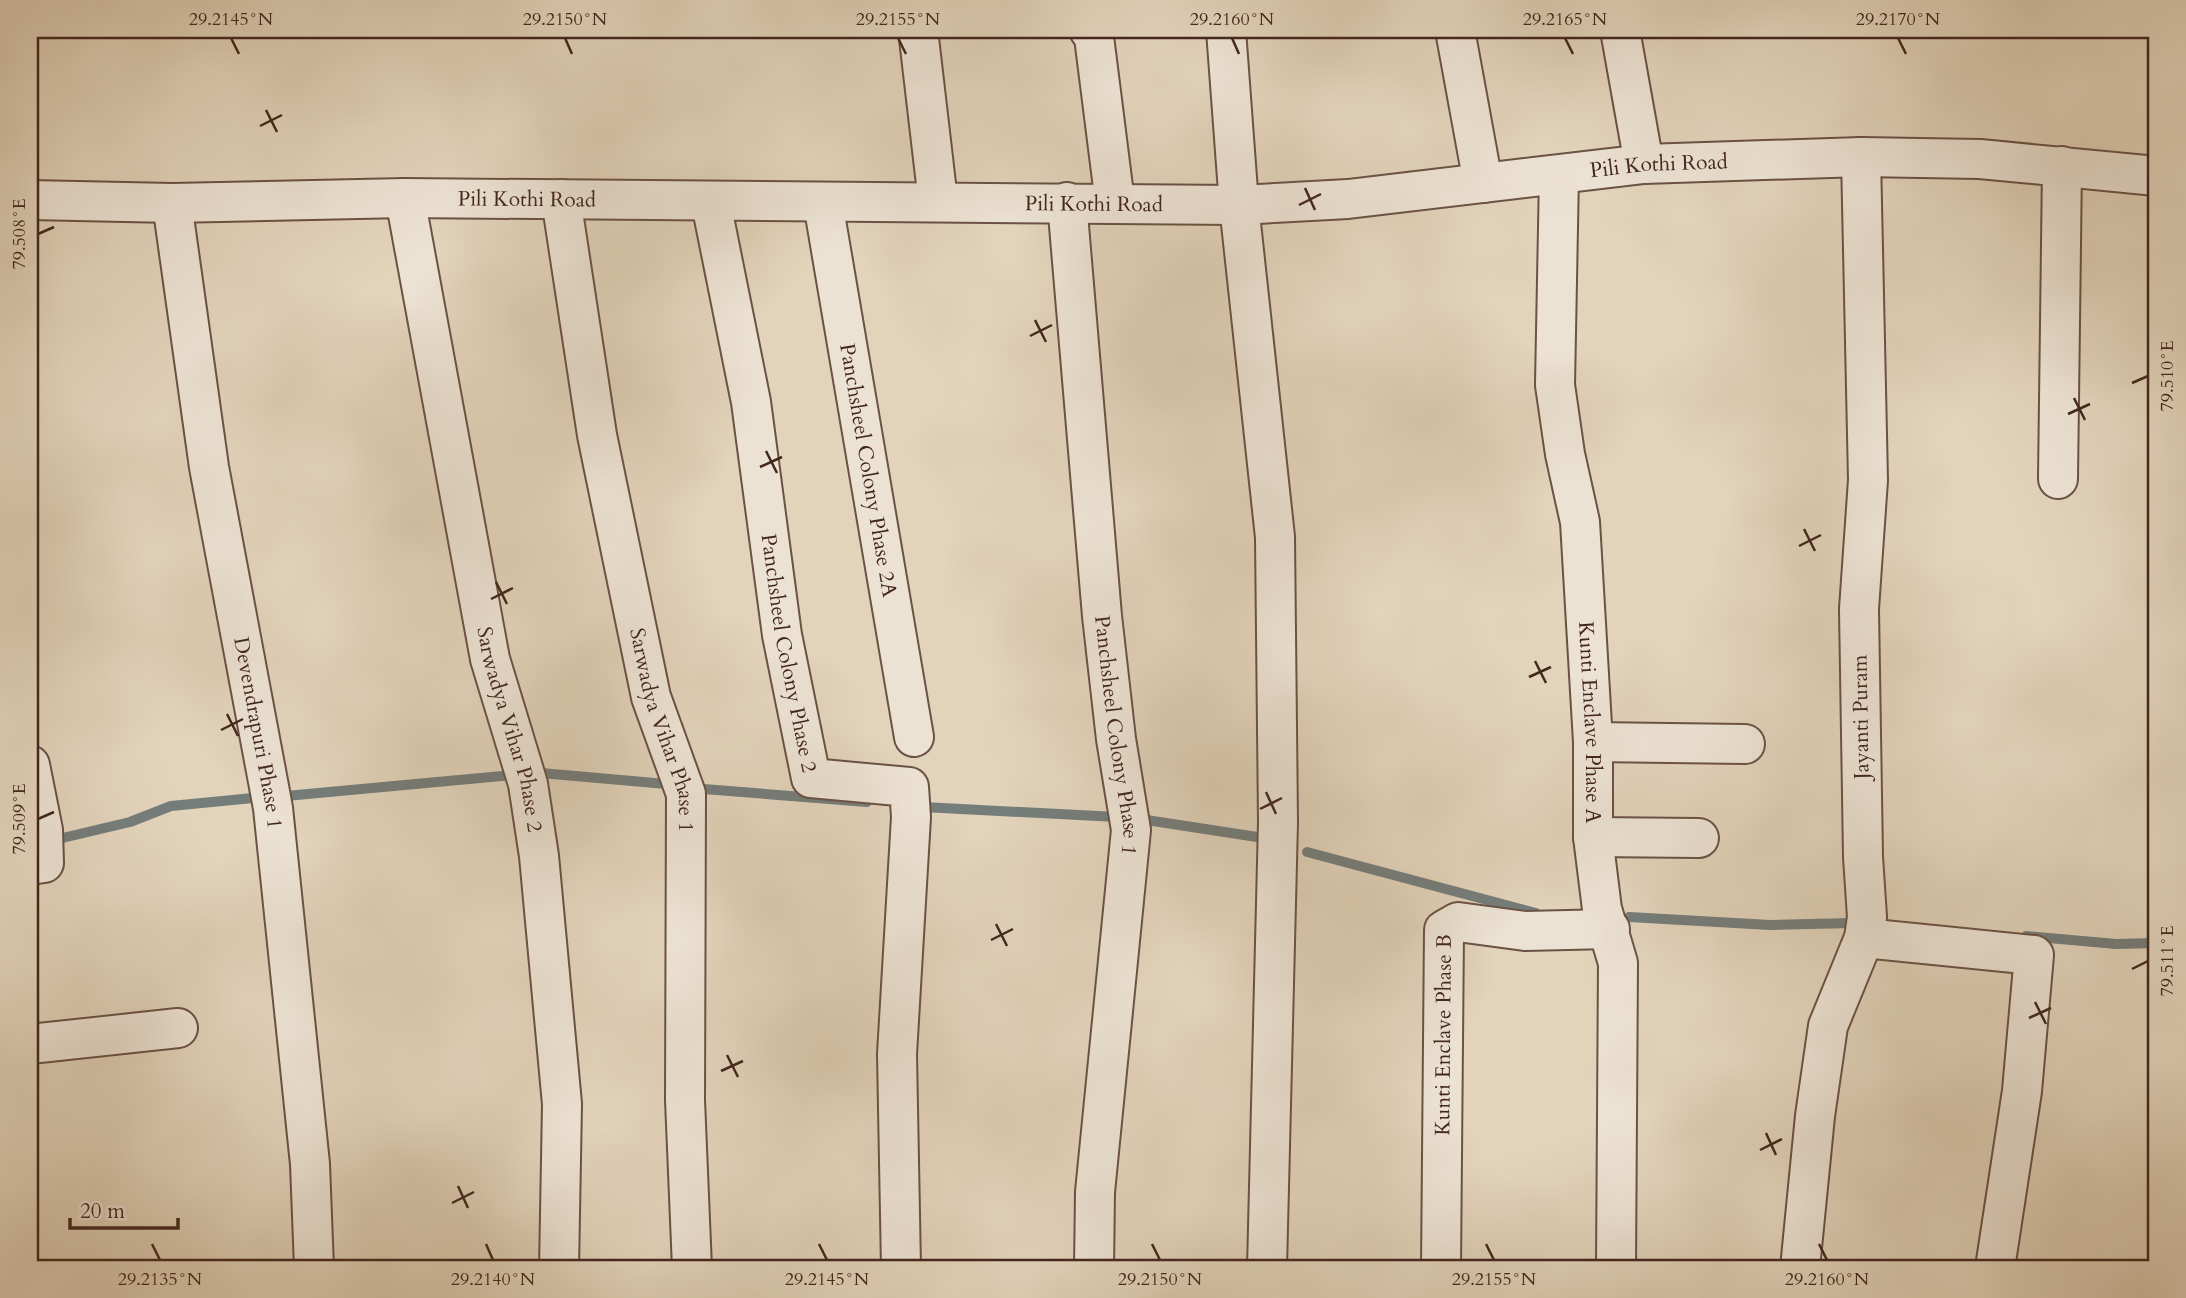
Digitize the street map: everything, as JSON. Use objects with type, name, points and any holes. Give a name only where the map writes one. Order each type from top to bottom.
[{"type":"street","points":[[918,30],[938,201]]},
{"type":"street","points":[[1089,30],[1094,37],[1115,203]]},
{"type":"street","points":[[1226,30],[1239,205],[1275,537],[1278,821],[1267,1268]]},
{"type":"street","points":[[1455,30],[1483,183]]},
{"type":"street","points":[[1620,30],[1644,164]]},
{"type":"street","name":"Pili Kothi Road","points":[[30,200],[172,203],[405,198],[711,203],[938,201],[1239,205],[1348,199],[1644,164],[1861,157],[1980,159],[2156,176]]},
{"type":"street","name":"Jayanti Puram","points":[[1800,1268],[1815,1116],[1828,1026],[1864,938],[1867,918],[1859,609],[1868,480],[1861,157]]},
{"type":"street","points":[[2058,479],[2062,166]]},
{"type":"street","name":"Kunti Enclave Phase A","points":[[1559,175],[1555,385],[1565,454],[1580,522],[1592,742],[1593,837],[1602,909],[1618,963],[1616,1268]]},
{"type":"street","name":"Sarwadya Vihar Phase 2","points":[[405,198],[490,659],[528,784],[540,856],[562,1104],[559,1268]]},
{"type":"street","name":"Sarwadya Vihar Phase 1","points":[[561,199],[597,435],[648,684],[686,794],[685,1100],[692,1268]]},
{"type":"street","name":"Panchsheel Colony Phase 2A","points":[[823,202],[914,737]]},
{"type":"street","name":"Panchsheel Colony Phase 1","points":[[1067,202],[1102,616],[1130,830],[1097,1164],[1094,1268]]},
{"type":"street","name":"Devendrapuri Phase 1","points":[[172,203],[209,467],[273,808],[310,1164],[314,1268]]},
{"type":"street","name":"Panchsheel Colony Phase 2","points":[[711,203],[751,402],[782,635],[811,778],[909,787],[911,817],[897,1054],[901,1268]]},
{"type":"street","points":[[1592,742],[1745,744]]},
{"type":"street","points":[[30,765],[43,830],[44,863],[30,865]]},
{"type":"street","points":[[1593,837],[1699,838]]},
{"type":"street","name":"Kunti Enclave Phase B","points":[[1441,1268],[1444,930],[1458,922],[1525,931],[1610,929]]},
{"type":"street","points":[[1864,938],[2034,955],[2022,1091],[1995,1268]]},
{"type":"street","points":[[30,1044],[178,1028]]},
{"type":"waterway","points":[[541,773],[666,784]]},
{"type":"waterway","points":[[286,796],[513,775]]},
{"type":"waterway","points":[[691,788],[867,802]]},
{"type":"waterway","points":[[54,840],[130,822],[171,806],[253,798]]},
{"type":"waterway","points":[[923,807],[1117,817]]},
{"type":"waterway","points":[[1140,819],[1257,837]]},
{"type":"waterway","points":[[1307,852],[1536,913]]},
{"type":"waterway","points":[[1629,917],[1770,925],[1853,923]]},
{"type":"waterway","points":[[2026,936],[2116,944],[2156,943]]}]
